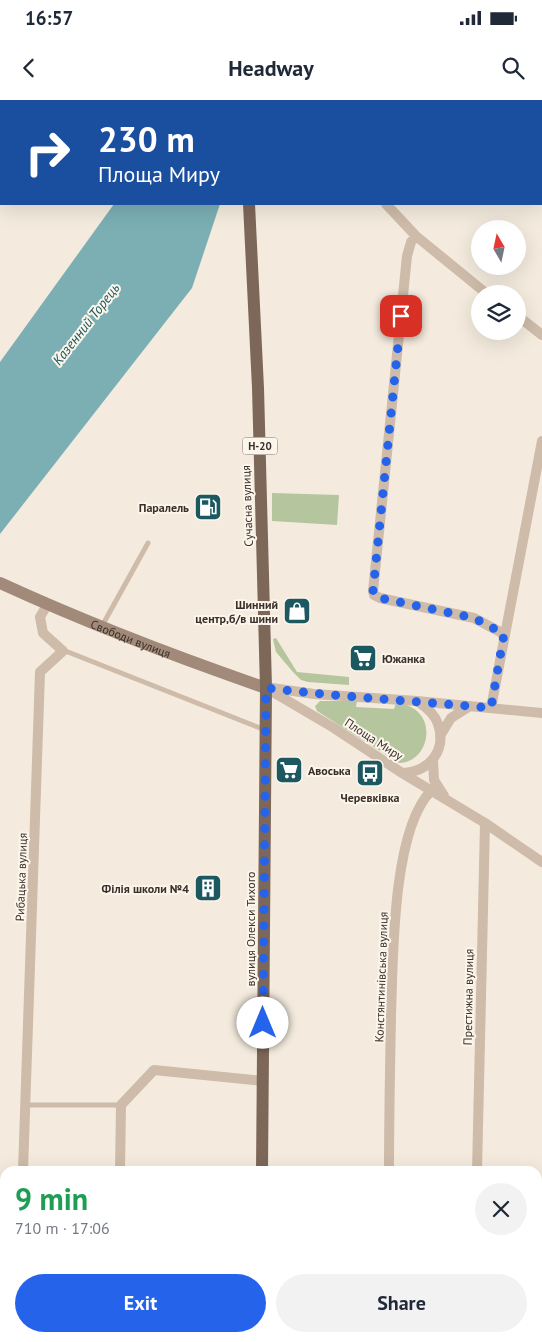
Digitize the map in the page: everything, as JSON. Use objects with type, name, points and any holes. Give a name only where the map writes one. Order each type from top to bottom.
[{"type":"main road","name":"Сучасна вулиця","points":[[249,205],[258,397],[266,688]]},
{"type":"main road","name":"Свободи вулиця","points":[[0,583],[48,605],[180,658],[266,688]]},
{"type":"main road","name":"вулиця Олекси Тихого","points":[[262,1166],[266,688]]},
{"type":"street","points":[[387,205],[416,236],[476,285]]},
{"type":"street","points":[[416,236],[411,242],[407,256],[373,591],[374,595],[380,598],[474,618],[504,634]]},
{"type":"street","points":[[526,322],[542,335]]},
{"type":"street","points":[[491,708],[542,441]]},
{"type":"street","points":[[48,605],[40,617],[44,633],[61,649]]},
{"type":"street","name":"Рибацька вулиця","points":[[23,1166],[40,672],[63,651],[61,649]]},
{"type":"street","name":"Площа Миру","points":[[266,688],[314,694],[417,701],[542,713]]},
{"type":"street","name":"Площа Миру","points":[[266,688],[402,773],[414,773],[433,760]]},
{"type":"street","points":[[417,701],[431,712],[438,723],[440,736]]},
{"type":"street","points":[[446,799],[434,780],[433,760],[440,736],[451,718],[470,706]]},
{"type":"street","points":[[402,773],[485,823],[542,862]]},
{"type":"street","name":"Констянтинівська вулиця","points":[[389,1166],[392,988],[397,891],[409,832],[423,800],[432,791]]},
{"type":"street","name":"Престижна вулиця","points":[[477,1166],[485,823]]},
{"type":"street","points":[[120,1166],[121,1105],[154,1070],[263,1081]]},
{"type":"lane","points":[[101,626],[148,543]]},
{"type":"lane","points":[[61,649],[266,731]]},
{"type":"lane","points":[[25,1105],[121,1105]]},
{"type":"green space","points":[[272,493],[339,495],[337,525],[272,521]]},
{"type":"green space","points":[[276,638],[297,672],[349,677],[349,685],[301,680],[276,652],[273,639]]},
{"type":"green space","points":[[320,701],[357,701],[356,707],[394,709],[396,703],[410,707],[420,714],[425,724],[424,745],[410,761],[399,763],[317,711],[315,706]]},
{"type":"water","name":"Казенний Торець","points":[[113,205],[220,205],[192,288],[0,534],[0,362]]},
{"type":"place","name":"Паралель","points":[[208,507]]},
{"type":"place","name":"Шинний центр,б/в шини","points":[[297,611]]},
{"type":"place","name":"Южанка","points":[[363,658]]},
{"type":"place","name":"Авоська","points":[[289,770]]},
{"type":"place","name":"Черевківка","points":[[370,773]]},
{"type":"place","name":"Філія школи №4","points":[[208,888]]},
{"type":"route","points":[[263,1023],[266,688],[314,694],[491,708],[504,634],[474,618],[380,598],[374,595],[373,591],[401,316]]}]
